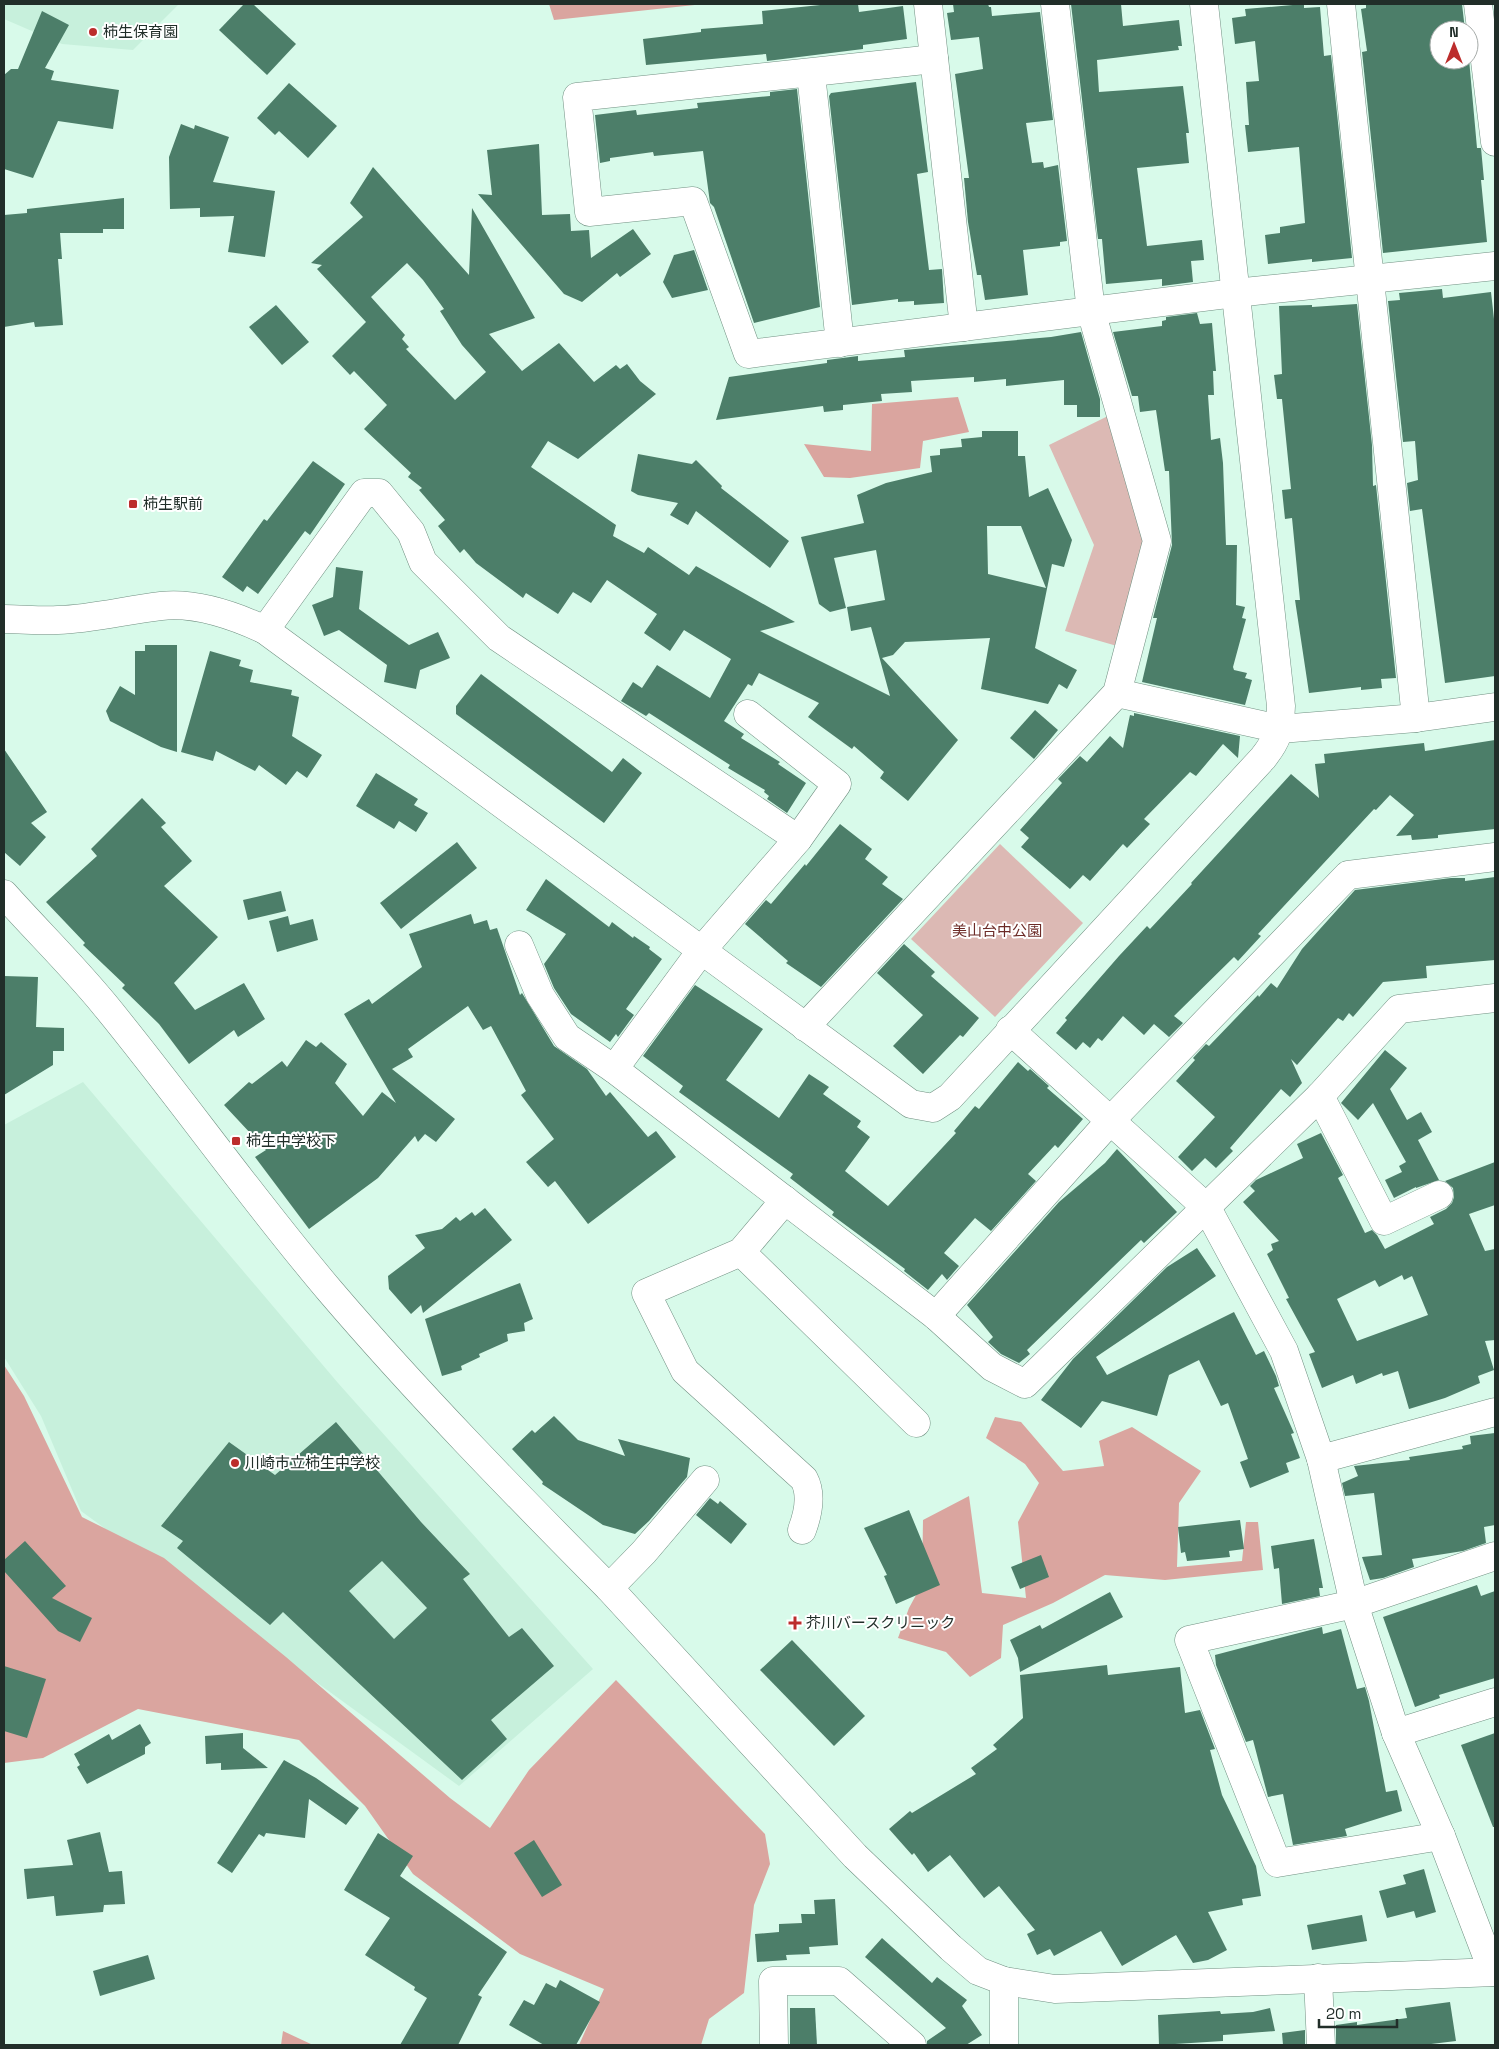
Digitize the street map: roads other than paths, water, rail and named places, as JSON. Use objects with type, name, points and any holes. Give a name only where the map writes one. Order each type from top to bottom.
[{"type":"street","points":[[928,4],[964,327]]},
{"type":"street","points":[[804,1027],[1117,693],[1157,542],[1092,312],[1055,4]]},
{"type":"street","points":[[4,619],[58,620],[163,606],[182,606],[196,607],[243,619],[265,630],[911,1104],[933,1108],[950,1097],[1263,758],[1274,744],[1280,729],[1282,706],[1204,4]]},
{"type":"street","points":[[1341,4],[1416,718]]},
{"type":"street","points":[[1478,4],[1495,142]]},
{"type":"street","points":[[934,59],[811,74],[577,98],[589,212],[693,201],[748,354],[1236,293],[1495,266]]},
{"type":"street","points":[[811,74],[840,343]]},
{"type":"street","points":[[265,630],[364,493],[378,493],[411,532],[424,562],[499,638],[798,839]]},
{"type":"street","points":[[1117,693],[1280,729],[1416,718],[1495,707]]},
{"type":"street","points":[[614,1069],[700,951],[798,839],[837,784],[748,714]]},
{"type":"street","points":[[936,1316],[1110,1121],[1348,875],[1495,857]]},
{"type":"street","points":[[4,894],[57,950],[104,1004],[260,1206],[331,1292],[487,1465],[608,1588],[855,1856],[951,1948],[978,1971],[1004,1981],[1055,1989],[1494,1972],[1441,1836],[1396,1734],[1354,1604],[1322,1459],[1284,1351],[1207,1208],[1010,1030]]},
{"type":"street","points":[[519,945],[540,994],[568,1037],[614,1069],[936,1316],[992,1367],[1025,1384],[1320,1096],[1399,1009],[1495,998]]},
{"type":"street","points":[[1320,1096],[1384,1221],[1439,1196]]},
{"type":"street","points":[[785,1200],[741,1252],[646,1293],[685,1371],[804,1479],[809,1489],[806,1518],[802,1530]]},
{"type":"street","points":[[741,1252],[916,1423]]},
{"type":"street","points":[[1322,1459],[1495,1412]]},
{"type":"street","points":[[608,1588],[644,1552],[706,1480]]},
{"type":"street","points":[[1441,1836],[1276,1863],[1189,1640],[1354,1604],[1495,1556]]},
{"type":"street","points":[[1396,1734],[1495,1702]]},
{"type":"street","points":[[1318,1978],[1321,2045]]},
{"type":"street","points":[[774,2045],[773,1981],[839,1981],[912,2045]]},
{"type":"street","points":[[1004,1981],[1004,2045]]},
{"type":"place","name":"柿生保育園","points":[[93,32]]},
{"type":"place","name":"柿生駅前","points":[[133,504]]},
{"type":"place","name":"柿生中学校下","points":[[236,1141]]},
{"type":"place","name":"川崎市立柿生中学校","points":[[235,1463]]},
{"type":"place","name":"芥川バースクリニック","points":[[795,1623]]},
{"type":"park label","name":"美山台中公園","points":[[997,931]]}]
